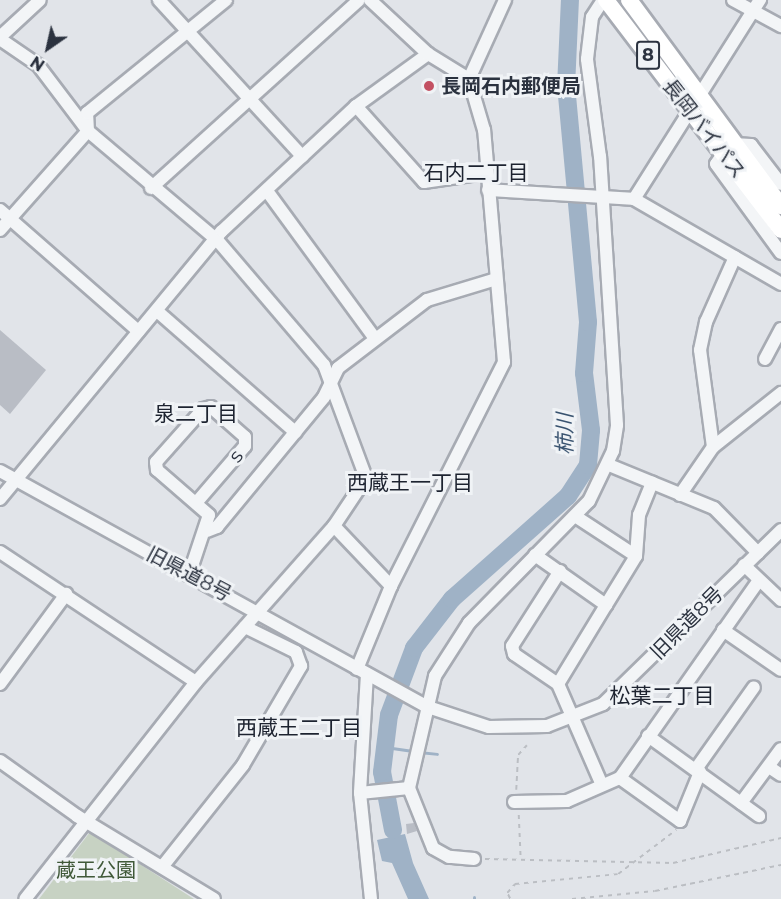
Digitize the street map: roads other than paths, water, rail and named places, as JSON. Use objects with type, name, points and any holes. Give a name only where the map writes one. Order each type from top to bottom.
[{"type":"highway","name":"長岡バイパス","points":[[604,0],[694,104],[729,149],[781,206]]},
{"type":"highway","name":"長岡バイパス","points":[[629,0],[694,104]]},
{"type":"highway","name":"長岡バイパス","points":[[729,149],[781,230]]},
{"type":"street","points":[[25,899],[88,822],[196,682],[334,526],[366,478],[327,381],[324,365],[218,241],[151,188],[88,131],[38,64],[0,38],[40,0]]},
{"type":"street","points":[[159,0],[188,35],[302,156]]},
{"type":"street","points":[[0,230],[5,214],[88,131],[87,113],[188,35],[226,0]]},
{"type":"street","points":[[151,188],[247,97],[359,0]]},
{"type":"street","points":[[370,0],[428,54],[469,79]]},
{"type":"street","points":[[371,899],[363,792],[366,674],[391,586],[500,375],[504,346],[493,280],[484,130],[469,79],[505,0]]},
{"type":"street","points":[[474,859],[450,857],[433,848],[404,790],[413,763],[421,704],[457,638],[575,516],[609,465],[617,425],[595,194],[587,59],[592,16],[604,0]]},
{"type":"street","points":[[733,0],[757,6],[781,26]]},
{"type":"street","points":[[634,199],[757,6]]},
{"type":"street","points":[[0,500],[138,331],[218,241],[302,156],[356,106],[428,54]]},
{"type":"street","points":[[356,106],[424,182],[486,173]]},
{"type":"street","points":[[781,184],[747,141],[729,149],[716,164],[781,253]]},
{"type":"street","points":[[488,190],[595,194],[634,199],[781,284]]},
{"type":"street","points":[[267,191],[374,337]]},
{"type":"street","points":[[5,214],[138,331]]},
{"type":"street","points":[[713,447],[700,350],[706,322],[735,257]]},
{"type":"street","points":[[189,575],[207,531],[217,527],[324,397],[327,381],[374,337],[427,300],[493,280]]},
{"type":"street","points":[[157,311],[295,432]]},
{"type":"street","points":[[765,358],[781,329]]},
{"type":"street","points":[[680,495],[713,447],[781,393]]},
{"type":"street","name":"s","points":[[196,503],[245,446],[245,437],[211,407],[203,409],[156,462],[157,470],[209,515],[207,531]]},
{"type":"street","points":[[609,465],[714,508],[758,553]]},
{"type":"street","name":"旧県道8号","points":[[0,471],[421,704],[489,727],[571,720],[618,693],[781,530]]},
{"type":"street","points":[[558,684],[636,556],[639,514],[652,482]]},
{"type":"street","points":[[575,516],[636,556]]},
{"type":"street","points":[[334,526],[391,586]]},
{"type":"street","points":[[768,544],[781,548]]},
{"type":"street","points":[[0,552],[196,682]]},
{"type":"street","points":[[535,555],[606,605]]},
{"type":"street","points":[[744,566],[757,583],[781,600]]},
{"type":"street","points":[[560,571],[512,646],[514,654],[558,684],[571,720],[602,785]]},
{"type":"street","points":[[513,802],[561,802],[620,778],[757,583]]},
{"type":"street","points":[[0,684],[66,594]]},
{"type":"street","points":[[162,867],[243,765],[301,666],[296,652],[245,627]]},
{"type":"street","points":[[723,630],[781,670]]},
{"type":"street","points":[[620,778],[680,821],[698,770],[754,687]]},
{"type":"street","points":[[648,736],[759,816]]},
{"type":"street","points":[[741,803],[781,749]]},
{"type":"street","points":[[0,761],[88,822],[214,899]]},
{"type":"street","points":[[769,767],[781,775]]},
{"type":"street","points":[[363,792],[404,790]]},
{"type":"water","points":[[405,834],[413,863],[429,899],[408,899],[392,863],[382,861],[377,840]]},
{"type":"waterway","name":"柿川","points":[[393,830],[382,772],[389,715],[414,648],[452,599],[568,496],[588,465],[591,430],[584,373],[588,322],[566,87],[570,0]]},
{"type":"waterway","points":[[385,747],[413,751]]},
{"type":"waterway","points":[[419,752],[437,754]]},
{"type":"place","name":"長岡石内郵便局","points":[[429,86]]},
{"type":"district","name":"石内二丁目","points":[[476,173]]},
{"type":"district","name":"泉二丁目","points":[[196,414]]},
{"type":"district","name":"西蔵王一丁目","points":[[410,483]]},
{"type":"district","name":"松葉二丁目","points":[[662,696]]},
{"type":"district","name":"西蔵王二丁目","points":[[299,728]]},
{"type":"park label","name":"蔵王公園","points":[[96,870]]}]
